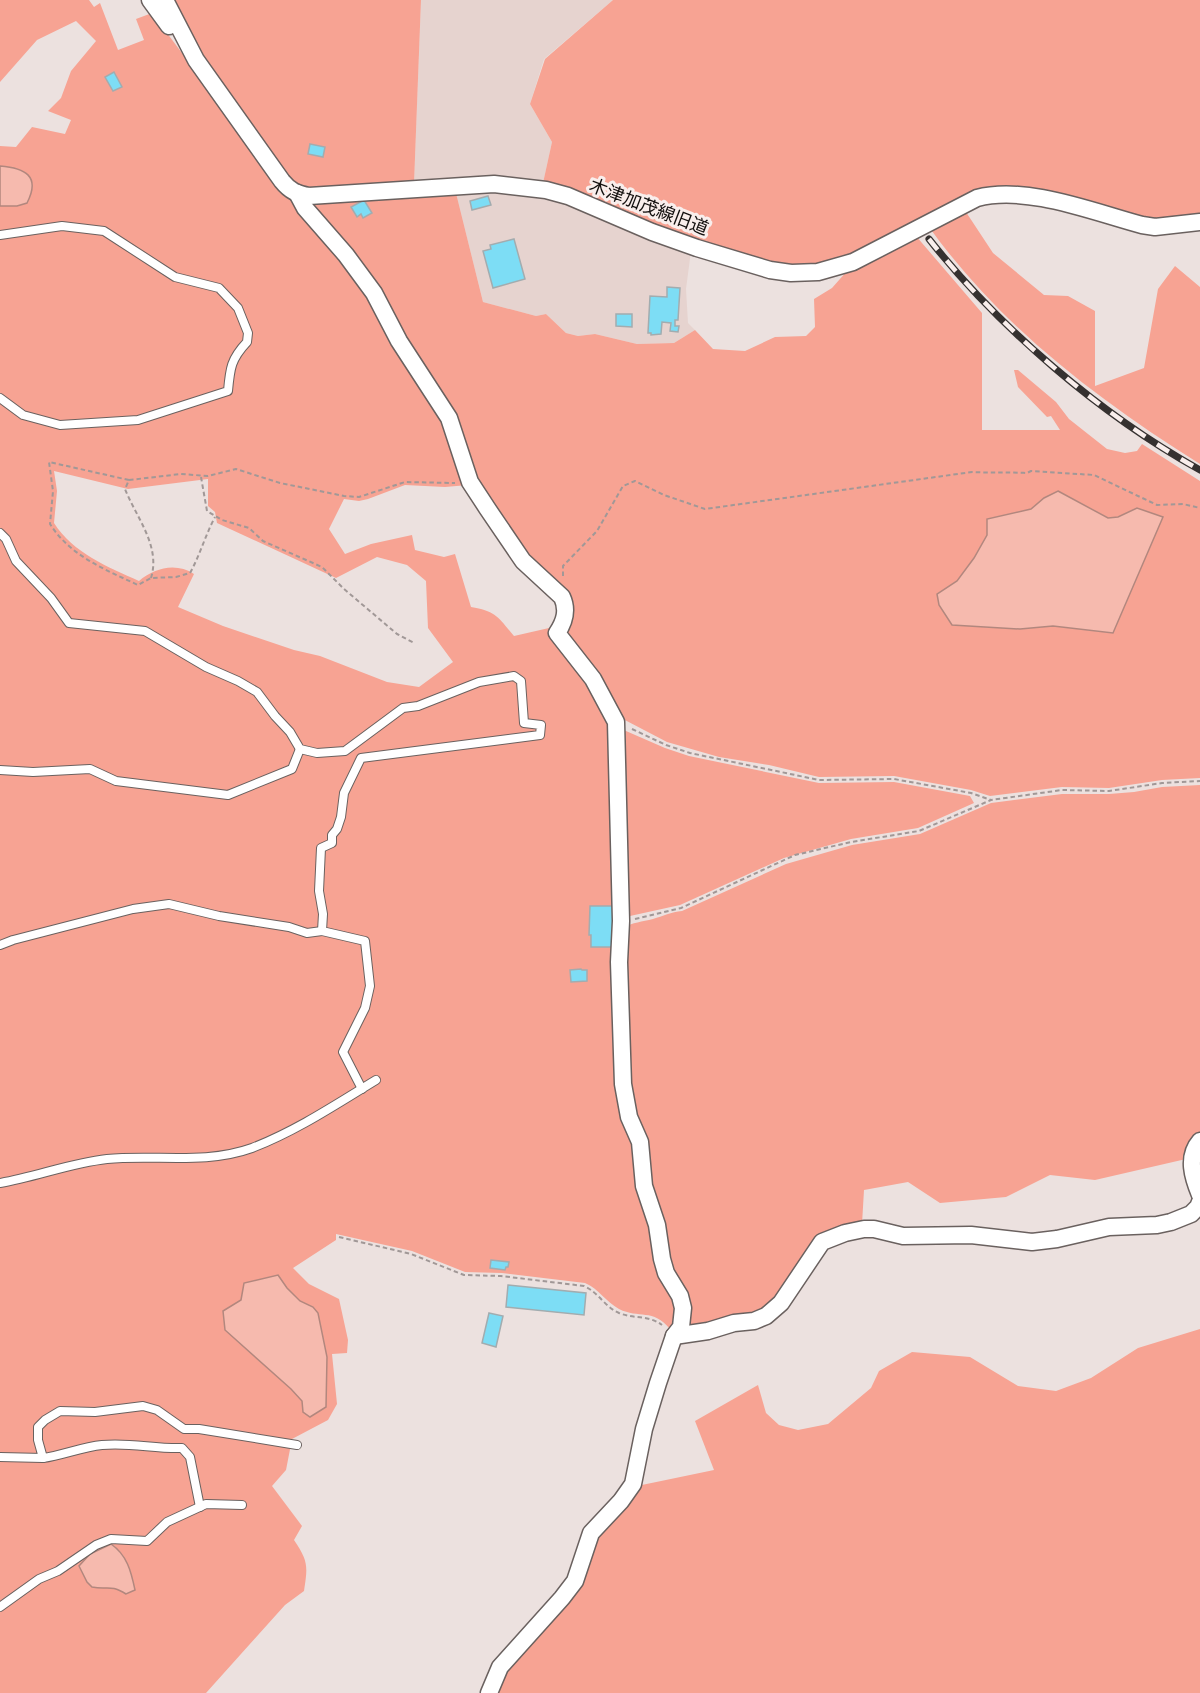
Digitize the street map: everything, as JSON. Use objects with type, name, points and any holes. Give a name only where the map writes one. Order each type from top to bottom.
[{"type":"street","points":[[150,0],[196,60],[282,181],[297,194],[305,208],[346,255],[374,293],[399,341],[449,418],[470,482],[523,561],[562,597],[566,605],[565,614],[557,633],[593,679],[616,722],[622,1084],[629,1117],[640,1142],[644,1186],[657,1225],[664,1266],[680,1296],[683,1308],[681,1327],[674,1336],[644,1430],[633,1484],[621,1501],[591,1533],[575,1581],[500,1667],[489,1693]]},
{"type":"street","points":[[165,0],[196,60]]},
{"type":"street","name":"木津加茂線旧道","points":[[297,194],[328,196],[494,184],[546,190],[568,196],[652,232],[697,248],[770,270],[791,273],[818,272],[853,262],[977,198],[1000,194],[1042,199],[1155,227],[1200,222]]},
{"type":"street","points":[[1200,1142],[1191,1159],[1200,1196]]},
{"type":"street","points":[[674,1336],[708,1331],[734,1323],[754,1321],[766,1316],[788,1294],[822,1242],[864,1228],[911,1237],[971,1235],[1032,1242],[1057,1239],[1109,1227],[1164,1224],[1191,1214],[1200,1202]]},
{"type":"lane","points":[[0,235],[62,226],[104,231],[175,278],[219,288],[238,308],[248,333],[247,342],[237,353],[231,366],[228,391],[138,420],[60,425],[23,415],[0,398]]},
{"type":"lane","points":[[0,533],[6,539],[16,561],[51,598],[69,623],[145,631],[207,668],[238,681],[257,692],[290,732],[300,749],[317,753],[345,751],[403,708],[418,706],[479,682],[514,676],[521,681],[524,723],[541,725],[540,735],[361,758],[344,793],[337,829],[332,835],[332,843],[321,848],[319,891],[322,931]]},
{"type":"lane","points":[[0,770],[33,772],[90,769],[116,781],[228,795],[292,769],[300,749]]},
{"type":"lane","points":[[0,945],[133,909],[169,904],[219,916],[289,927],[307,933],[322,931],[365,941],[370,986],[365,1008],[343,1052],[362,1089]]},
{"type":"lane","points":[[0,1184],[31,1178],[75,1164],[106,1159],[209,1157],[250,1148],[299,1127],[376,1080]]},
{"type":"lane","points":[[43,1458],[38,1440],[38,1427],[60,1411],[95,1412],[143,1406],[157,1410],[184,1429],[199,1429],[297,1445]]},
{"type":"lane","points":[[0,1457],[43,1458],[104,1444],[182,1448],[190,1457],[200,1507]]},
{"type":"lane","points":[[0,1607],[39,1579],[58,1571],[96,1545],[111,1539],[147,1541],[167,1522],[206,1504],[242,1505]]},
{"type":"path","points":[[215,517],[203,539],[197,560],[190,573],[176,578],[151,578],[138,585],[95,565],[65,543],[50,524],[53,491],[49,462],[129,480],[181,474],[201,477],[236,469],[280,483],[359,497],[405,482],[445,484],[470,482]]},
{"type":"path","points":[[562,597],[563,566],[597,531],[623,486],[635,481],[664,495],[705,509],[972,472],[995,474],[1003,471],[1031,471],[1094,476],[1157,506],[1183,504],[1200,508]]},
{"type":"path","points":[[201,477],[207,511],[215,517],[249,528],[263,541],[322,567],[397,634],[414,642]]},
{"type":"path","points":[[129,480],[125,489],[148,536],[154,560],[151,578]]},
{"type":"path","points":[[616,722],[666,745],[718,760],[769,768],[819,780],[894,779],[971,793],[991,800]]},
{"type":"path","points":[[621,921],[681,908],[795,855],[863,840],[919,831],[991,800],[1062,790],[1109,790],[1200,781]]},
{"type":"path","points":[[339,1237],[411,1254],[464,1275],[501,1276],[584,1286],[621,1314],[652,1318],[661,1323],[674,1336]]},
{"type":"shaded area","points":[[0,0],[89,0],[94,7],[100,3],[118,50],[144,40],[136,19],[152,13],[301,212],[368,295],[444,420],[468,485],[445,487],[405,485],[368,499],[359,501],[344,499],[329,529],[345,554],[371,544],[412,535],[415,550],[444,557],[455,554],[471,607],[496,616],[514,636],[549,628],[556,623],[612,728],[618,1085],[676,1298],[677,1328],[670,1329],[658,1318],[652,1316],[619,1309],[585,1283],[502,1273],[465,1272],[412,1251],[336,1234],[336,1240],[293,1268],[309,1284],[339,1299],[348,1340],[347,1353],[332,1354],[337,1404],[328,1420],[292,1439],[286,1470],[272,1486],[302,1526],[294,1540],[306,1564],[304,1591],[285,1605],[206,1693],[0,1693],[0,146],[16,147],[32,127],[65,134],[71,120],[48,111],[61,98],[71,71],[96,41],[76,21],[37,40],[0,82]],"holes":[[[54,471],[128,489],[208,479],[208,506],[215,512],[217,523],[336,578],[377,557],[407,565],[426,581],[428,628],[453,662],[419,687],[387,682],[320,656],[294,650],[223,626],[178,607],[194,574],[180,568],[165,568],[139,581],[81,551],[62,534],[54,523],[57,491]]]},
{"type":"shaded area","points":[[171,0],[421,0],[414,184],[312,191],[292,183],[199,54]]},
{"type":"shaded area","points":[[421,0],[613,0],[544,59],[530,104],[552,142],[543,183],[414,184]]},
{"type":"shaded area","points":[[613,0],[1200,0],[1200,216],[1143,220],[999,189],[833,263],[789,267],[695,243],[543,183],[552,142],[530,104],[545,59]]},
{"type":"shaded area","points":[[0,166],[17,169],[28,175],[32,186],[27,203],[17,206],[0,206]]},
{"type":"shaded area","points":[[493,190],[545,195],[691,251],[686,289],[688,323],[695,330],[674,343],[637,344],[595,334],[578,336],[566,333],[546,314],[536,316],[483,302],[456,193]]},
{"type":"shaded area","points":[[456,193],[483,302],[536,316],[546,314],[566,333],[578,336],[595,334],[637,344],[674,343],[695,330],[713,349],[745,351],[775,337],[806,336],[815,327],[814,299],[832,288],[847,271],[916,236],[982,313],[982,430],[1060,430],[1051,416],[1047,417],[1018,387],[1014,370],[1018,370],[1056,402],[1069,419],[1107,449],[1125,453],[1137,451],[1142,444],[1200,481],[1200,778],[1162,780],[1109,788],[1062,787],[990,796],[971,790],[894,776],[819,777],[769,765],[719,757],[667,742],[621,718],[568,637],[566,626],[571,600],[526,558],[475,483],[455,420],[305,201]],"holes":[[[1058,491],[1108,518],[1118,517],[1137,508],[1113,633],[1053,626],[1020,629],[952,625],[937,594],[957,581],[974,558],[987,535],[987,519],[1031,509],[1044,498]]]},
{"type":"shaded area","points":[[964,209],[993,253],[1044,295],[1068,296],[1095,311],[1095,386],[1144,368],[1158,289],[1175,266],[1200,287],[1200,464],[1088,387],[1019,329],[987,297],[929,227]]},
{"type":"shaded area","points":[[1058,491],[1108,518],[1118,517],[1137,508],[1163,517],[1113,633],[1053,626],[1020,629],[952,625],[939,605],[937,594],[957,581],[974,558],[987,535],[987,519],[1031,509],[1044,498]]},
{"type":"shaded area","points":[[626,731],[689,756],[819,783],[894,782],[970,796],[974,803],[918,828],[851,839],[784,858],[680,905],[630,916],[623,911],[618,733]]},
{"type":"shaded area","points":[[1200,785],[1200,1137],[1186,1159],[1095,1180],[1050,1175],[1006,1197],[940,1203],[908,1182],[864,1190],[862,1224],[829,1231],[779,1300],[756,1317],[685,1329],[627,1084],[623,928],[682,911],[786,864],[852,845],[920,834],[991,803],[1062,794],[1109,794]]},
{"type":"shaded area","points":[[278,1275],[300,1301],[313,1307],[318,1313],[327,1357],[326,1407],[310,1417],[303,1412],[302,1401],[291,1389],[225,1330],[223,1311],[241,1300],[244,1283]]},
{"type":"shaded area","points":[[1200,1329],[1200,1693],[493,1693],[498,1680],[566,1600],[595,1535],[637,1486],[714,1470],[695,1421],[758,1385],[766,1413],[779,1425],[798,1430],[828,1424],[871,1388],[879,1371],[912,1352],[970,1357],[1018,1386],[1056,1391],[1091,1378],[1138,1348]]},
{"type":"shaded area","points":[[111,1544],[125,1558],[132,1576],[135,1590],[126,1594],[112,1588],[92,1587],[79,1566],[90,1554]]},
{"type":"building","points":[[114,72],[122,87],[113,91],[105,77]]},
{"type":"building","points":[[310,144],[325,147],[323,157],[308,154]]},
{"type":"building","points":[[488,196],[491,205],[472,210],[470,201]]},
{"type":"building","points":[[364,200],[372,213],[363,218],[361,214],[357,217],[351,207]]},
{"type":"building","points":[[514,239],[525,279],[493,288],[483,251],[491,249],[490,245]]},
{"type":"building","points":[[667,287],[680,288],[678,320],[675,320],[675,326],[679,326],[678,332],[670,331],[671,323],[662,322],[661,334],[651,335],[648,333],[650,296],[667,297]]},
{"type":"building","points":[[616,314],[632,314],[632,327],[616,326]]},
{"type":"building","points":[[590,906],[613,906],[613,947],[591,947]]},
{"type":"building","points":[[570,970],[587,970],[587,981],[571,982]]},
{"type":"building","points":[[491,1260],[509,1262],[508,1267],[505,1270],[490,1268]]},
{"type":"building","points":[[508,1285],[586,1293],[584,1315],[506,1307]]},
{"type":"building","points":[[489,1313],[503,1316],[496,1347],[482,1343]]},
{"type":"railway","points":[[929,239],[987,305],[1054,367],[1126,423],[1200,470]]}]
